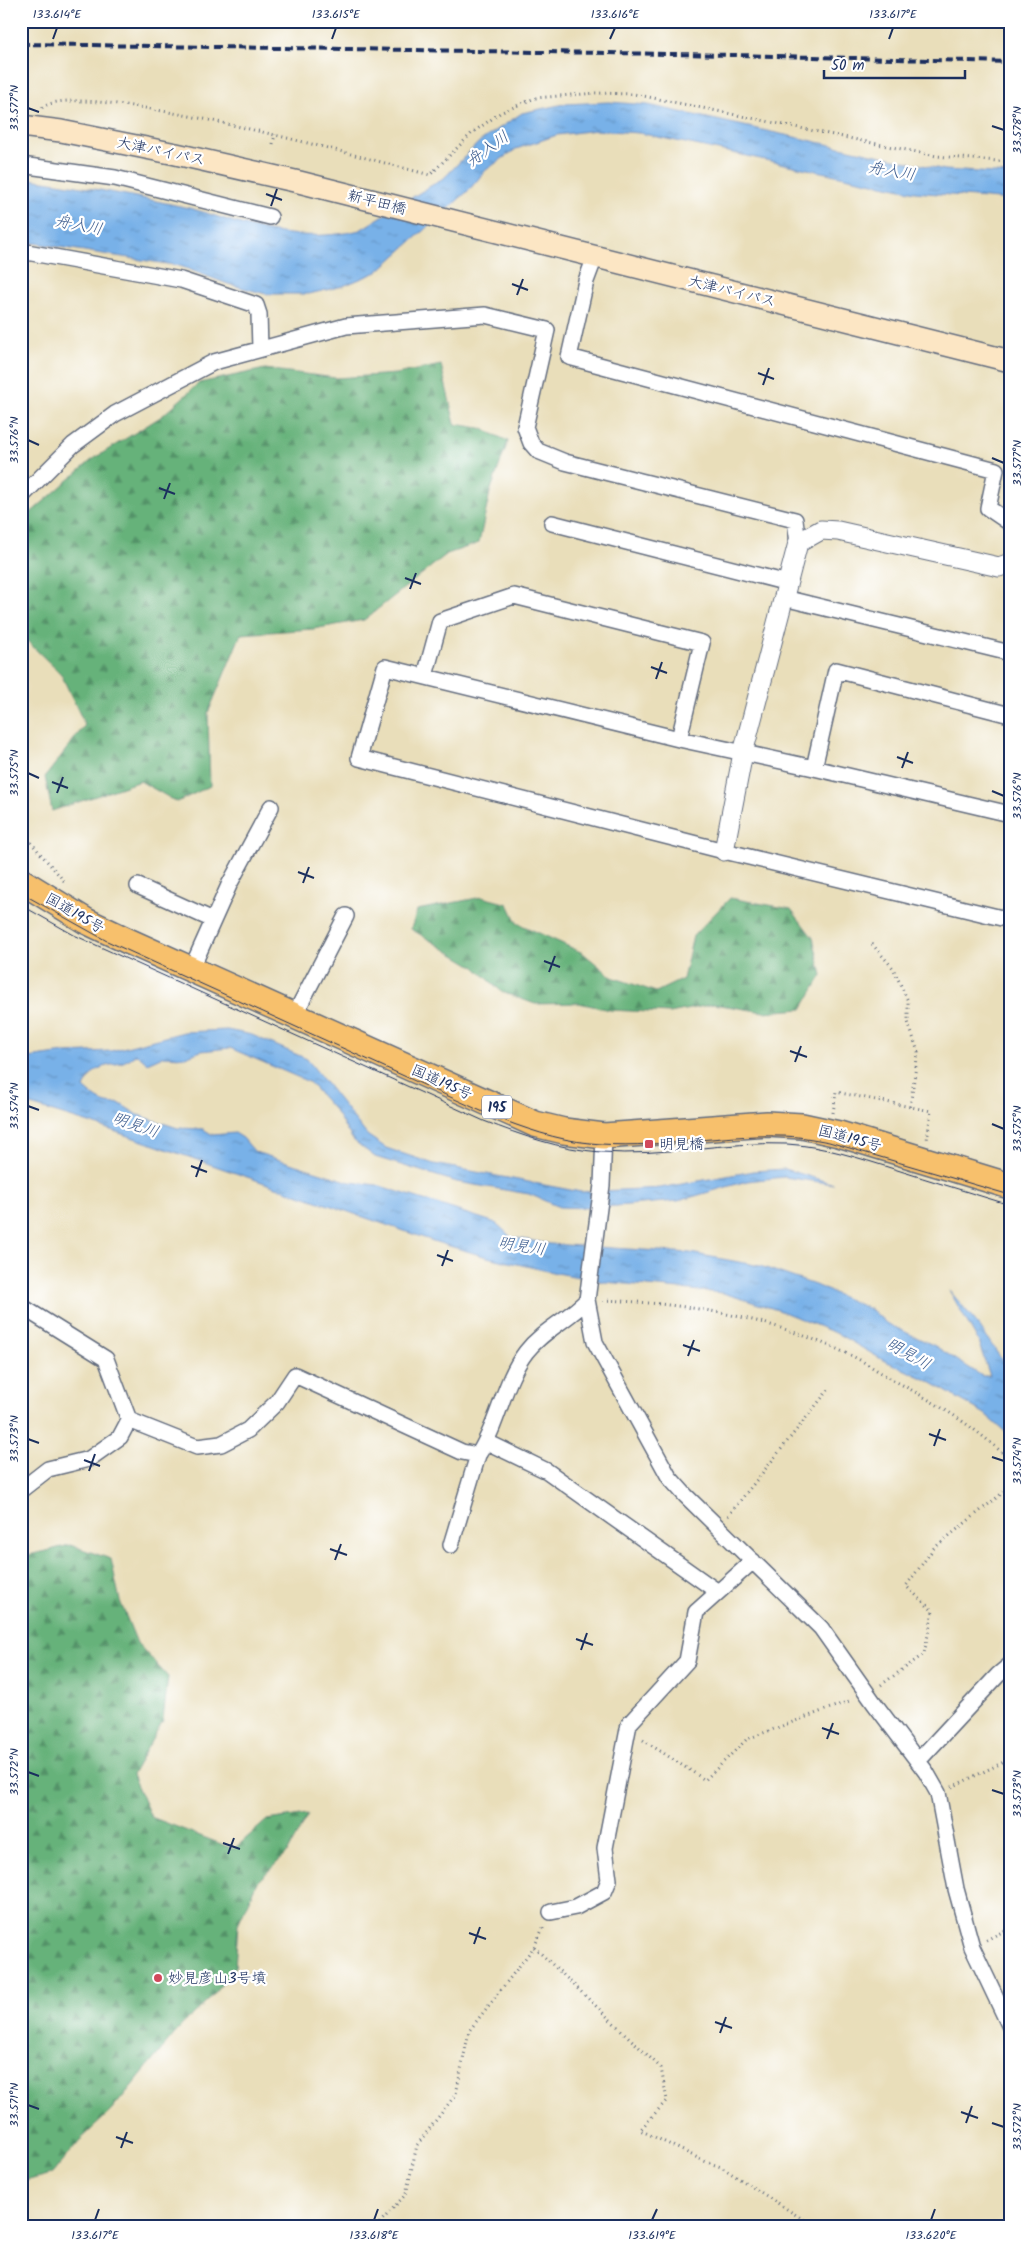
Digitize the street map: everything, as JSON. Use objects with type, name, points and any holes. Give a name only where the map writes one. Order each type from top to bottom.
[{"type":"highway","name":"国道195号","points":[[24,890],[191,970],[535,1124],[564,1131],[604,1136],[767,1124],[802,1126],[830,1132],[1010,1186]]},
{"type":"main road","name":"大津バイパス","points":[[22,126],[61,131],[176,154],[299,182]]},
{"type":"main road","name":"新平田橋","points":[[299,182],[454,222]]},
{"type":"main road","name":"大津バイパス","points":[[454,222],[1010,361]]},
{"type":"street","points":[[21,165],[115,178],[270,218]]},
{"type":"street","points":[[21,251],[181,280],[256,305],[260,349]]},
{"type":"street","points":[[595,257],[586,281],[569,357],[996,470],[988,508],[1010,523]]},
{"type":"street","points":[[21,497],[73,445],[115,414],[214,362],[346,326],[485,315],[547,330],[526,418],[527,434],[531,443],[538,451],[565,462],[796,520],[798,543],[743,753],[724,851]]},
{"type":"street","points":[[552,523],[786,591],[1010,653]]},
{"type":"street","points":[[798,543],[821,530],[838,531],[999,567],[1010,563]]},
{"type":"street","points":[[426,676],[440,621],[514,596],[580,612],[702,643],[679,739]]},
{"type":"street","points":[[1010,814],[814,768],[679,739],[385,666],[359,758],[724,851],[1010,920]]},
{"type":"street","points":[[814,768],[836,670],[1010,715]]},
{"type":"street","points":[[191,970],[230,882],[270,808]]},
{"type":"street","points":[[138,886],[214,920]]},
{"type":"street","points":[[294,1016],[346,916]]},
{"type":"street","points":[[604,1136],[602,1184],[588,1293],[595,1342],[669,1476],[686,1496],[821,1628],[918,1761],[938,1793],[956,1889],[972,1948],[1010,2027]]},
{"type":"street","points":[[450,1545],[478,1455],[487,1442],[513,1373],[526,1352],[540,1338],[576,1312],[588,1293]]},
{"type":"street","points":[[21,1306],[106,1359],[129,1420],[197,1446],[221,1444],[248,1430],[277,1402],[295,1375],[462,1452],[478,1455]]},
{"type":"street","points":[[21,1490],[48,1469],[89,1459],[120,1437],[129,1420]]},
{"type":"street","points":[[487,1442],[547,1471],[718,1592]]},
{"type":"street","points":[[551,1912],[576,1908],[604,1892],[609,1880],[605,1848],[629,1724],[687,1661],[696,1612],[753,1561]]},
{"type":"street","points":[[918,1761],[998,1675],[1010,1665]]},
{"type":"path","points":[[22,126],[46,105],[76,100],[149,108],[275,134],[430,175],[472,133],[500,113],[535,98],[596,93],[643,96],[936,156],[1010,162]]},
{"type":"path","points":[[273,144],[275,134]]},
{"type":"path","points":[[21,826],[27,838],[66,882]]},
{"type":"path","points":[[872,944],[893,968],[908,1001],[908,1022],[918,1052],[910,1107]]},
{"type":"path","points":[[830,1132],[836,1092],[931,1111],[925,1160]]},
{"type":"path","points":[[588,1293],[632,1301],[719,1311],[777,1326],[804,1336],[854,1357],[935,1402],[991,1441],[1010,1460]]},
{"type":"path","points":[[722,1531],[729,1514],[829,1389]]},
{"type":"path","points":[[938,1793],[1010,1759]]},
{"type":"path","points":[[376,2227],[406,2194],[417,2145],[456,2094],[469,2031],[534,1947],[551,1912]]},
{"type":"path","points":[[972,1948],[1010,1928]]},
{"type":"path","points":[[534,1947],[661,2068],[667,2100],[640,2130],[704,2161],[721,2167],[815,2227]]},
{"type":"green space","points":[[441,365],[455,424],[480,428],[508,441],[490,492],[479,543],[447,554],[364,620],[313,629],[241,634],[208,713],[210,786],[177,802],[140,781],[52,811],[45,777],[85,725],[61,674],[21,635],[21,521],[93,459],[162,416],[199,383],[265,369],[336,378],[396,374]]},
{"type":"green space","points":[[482,897],[508,904],[517,923],[583,953],[612,977],[656,992],[683,979],[693,936],[730,898],[791,909],[813,938],[822,975],[802,1009],[764,1012],[714,1004],[670,1013],[610,1010],[579,1003],[535,1004],[502,992],[475,967],[411,929],[417,910]]},
{"type":"green space","points":[[70,1545],[111,1559],[120,1601],[137,1643],[168,1677],[163,1720],[132,1775],[151,1817],[234,1849],[267,1820],[308,1814],[288,1852],[257,1882],[238,1924],[235,1968],[208,2001],[182,2025],[111,2111],[79,2141],[52,2174],[21,2182],[21,1557]]},
{"type":"water","name":"舟入川","points":[[609,102],[648,105],[945,170],[1010,174],[1010,200],[915,192],[639,133],[596,130],[557,135],[516,149],[486,170],[468,191],[377,272],[343,286],[309,294],[266,294],[228,284],[180,266],[21,241],[21,178],[127,195],[196,210],[275,232],[332,235],[360,230],[445,177],[479,142],[522,113],[564,104]]},
{"type":"water","name":"明見川","points":[[227,1030],[252,1035],[307,1059],[367,1135],[386,1148],[434,1164],[581,1192],[660,1188],[754,1171],[785,1169],[834,1184],[784,1177],[747,1181],[678,1201],[591,1208],[559,1207],[529,1194],[457,1182],[375,1157],[353,1140],[335,1111],[309,1082],[230,1048],[201,1051],[185,1057],[163,1056],[147,1063],[136,1054],[121,1063],[95,1071],[84,1088],[104,1102],[119,1103],[138,1115],[178,1128],[203,1129],[213,1135],[235,1133],[243,1138],[255,1152],[350,1182],[377,1185],[496,1223],[511,1237],[550,1244],[690,1253],[760,1266],[815,1285],[872,1310],[886,1323],[935,1346],[982,1376],[990,1376],[978,1341],[949,1290],[977,1323],[1010,1372],[1010,1436],[985,1414],[923,1378],[883,1360],[838,1334],[781,1311],[723,1293],[605,1282],[487,1257],[436,1242],[99,1126],[21,1102],[21,1059],[65,1053],[111,1051],[184,1032]]},
{"type":"tram line","points":[[21,893],[107,941],[492,1116],[540,1133],[577,1141],[614,1145],[638,1145],[756,1136],[805,1138],[829,1142],[1010,1195]]},
{"type":"tram line","points":[[21,905],[74,935],[484,1121],[541,1141],[570,1148],[624,1153],[741,1145],[800,1145],[854,1157],[1010,1205]]},
{"type":"railway","points":[[21,44],[736,55],[1010,62]]},
{"type":"place","name":"明見橋","points":[[649,1144]]},
{"type":"place","name":"妙見彦山3号墳","points":[[158,1978]]}]
